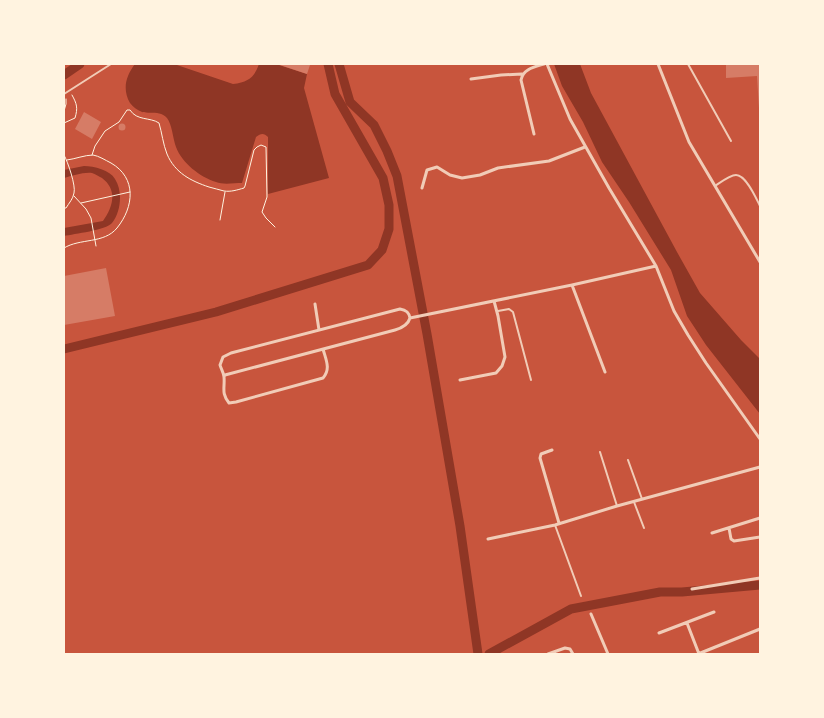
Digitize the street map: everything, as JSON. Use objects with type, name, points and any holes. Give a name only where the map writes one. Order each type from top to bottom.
[{"type":"street","points":[[534,134],[520,80],[526,70],[545,64],[585,147],[656,266],[674,311],[706,363],[760,439]]},
{"type":"street","points":[[658,64],[689,142],[760,260]]},
{"type":"street","points":[[471,79],[522,74]]},
{"type":"street","points":[[422,188],[427,170],[431,168],[437,167],[450,175],[462,178],[480,175],[498,168],[550,160],[585,147]]},
{"type":"street","points":[[410,318],[656,266]]},
{"type":"street","points":[[572,285],[605,372]]},
{"type":"street","points":[[460,380],[496,373],[502,366],[505,357],[494,301]]},
{"type":"street","points":[[315,304],[319,331]]},
{"type":"street","points":[[224,375],[395,330],[404,327],[409,322],[409,314],[405,310],[400,309],[231,352],[223,357],[220,364],[224,375],[223,387],[225,398],[230,402],[236,402],[323,378],[328,369],[323,350]]},
{"type":"street","points":[[552,450],[542,454],[540,458],[557,524]]},
{"type":"street","points":[[488,539],[557,524],[760,467]]},
{"type":"street","points":[[712,533],[760,518]]},
{"type":"street","points":[[729,528],[731,539],[734,541],[760,537]]},
{"type":"street","points":[[692,589],[760,578]]},
{"type":"street","points":[[659,633],[714,612]]},
{"type":"street","points":[[592,614],[606,654]]},
{"type":"street","points":[[688,623],[699,654],[760,629]]},
{"type":"street","points":[[548,654],[567,648],[573,654]]},
{"type":"lane","points":[[64,94],[111,64]]},
{"type":"lane","points":[[688,64],[731,141]]},
{"type":"lane","points":[[715,186],[735,175],[741,176],[745,179],[760,206]]},
{"type":"lane","points":[[497,311],[509,309],[513,312],[531,380]]},
{"type":"lane","points":[[600,452],[617,506]]},
{"type":"lane","points":[[628,460],[642,499]]},
{"type":"lane","points":[[634,501],[644,528]]},
{"type":"lane","points":[[557,524],[582,596]]},
{"type":"path","points":[[64,123],[75,118],[78,109],[77,103],[69,91]]},
{"type":"path","points":[[64,94],[66,104],[64,110]]},
{"type":"path","points":[[92,155],[95,146],[105,132],[119,122],[126,110],[130,110],[133,115],[155,120],[159,123],[172,164],[183,175],[197,183],[225,191],[232,191],[244,188],[254,150],[261,145],[266,147],[267,197],[262,212],[275,227]]},
{"type":"path","points":[[64,155],[75,191],[74,196],[66,208],[64,208]]},
{"type":"path","points":[[64,248],[69,244],[106,237],[116,229],[126,214],[130,200],[130,185],[117,166],[92,155],[67,160]]},
{"type":"path","points":[[220,220],[225,191]]},
{"type":"path","points":[[80,203],[130,192]]},
{"type":"path","points":[[74,196],[86,209],[91,218],[96,246]]},
{"type":"shaded area","points":[[135,64],[174,64],[233,84],[250,78],[255,73],[259,64],[276,64],[307,74],[304,88],[329,178],[268,194],[268,137],[262,134],[256,137],[242,183],[222,183],[204,177],[192,169],[179,153],[167,118],[158,113],[142,112],[130,103],[126,93],[126,83],[129,73]]},
{"type":"shaded area","points":[[554,64],[580,64],[591,93],[700,293],[760,359],[760,414],[706,345],[687,316],[671,270],[602,162],[583,122],[562,86]]},
{"type":"shaded area","points":[[84,166],[101,169],[113,176],[119,189],[119,207],[115,218],[109,225],[97,230],[64,236],[64,228],[103,221],[111,204],[112,193],[110,188],[102,178],[93,173],[78,174],[64,178],[64,170]]},
{"type":"building","points":[[277,64],[308,64],[310,65],[307,74]]},
{"type":"building","points":[[726,64],[760,64],[760,108],[757,76],[726,78]]},
{"type":"building","points":[[84,112],[101,122],[92,139],[75,129]]},
{"type":"building","points":[[122,123],[126,127],[122,131],[118,127]]},
{"type":"building","points":[[106,268],[115,316],[64,325],[64,276]]},
{"type":"waterway","points":[[64,75],[80,64]]},
{"type":"waterway","points":[[64,349],[216,312],[368,265],[382,250],[389,229],[389,205],[383,178],[335,94],[328,64]]},
{"type":"waterway","points":[[339,64],[350,102],[374,125],[397,176],[427,334],[460,526],[478,654]]},
{"type":"waterway","points":[[489,654],[571,609],[660,592],[682,592],[760,585]]}]
